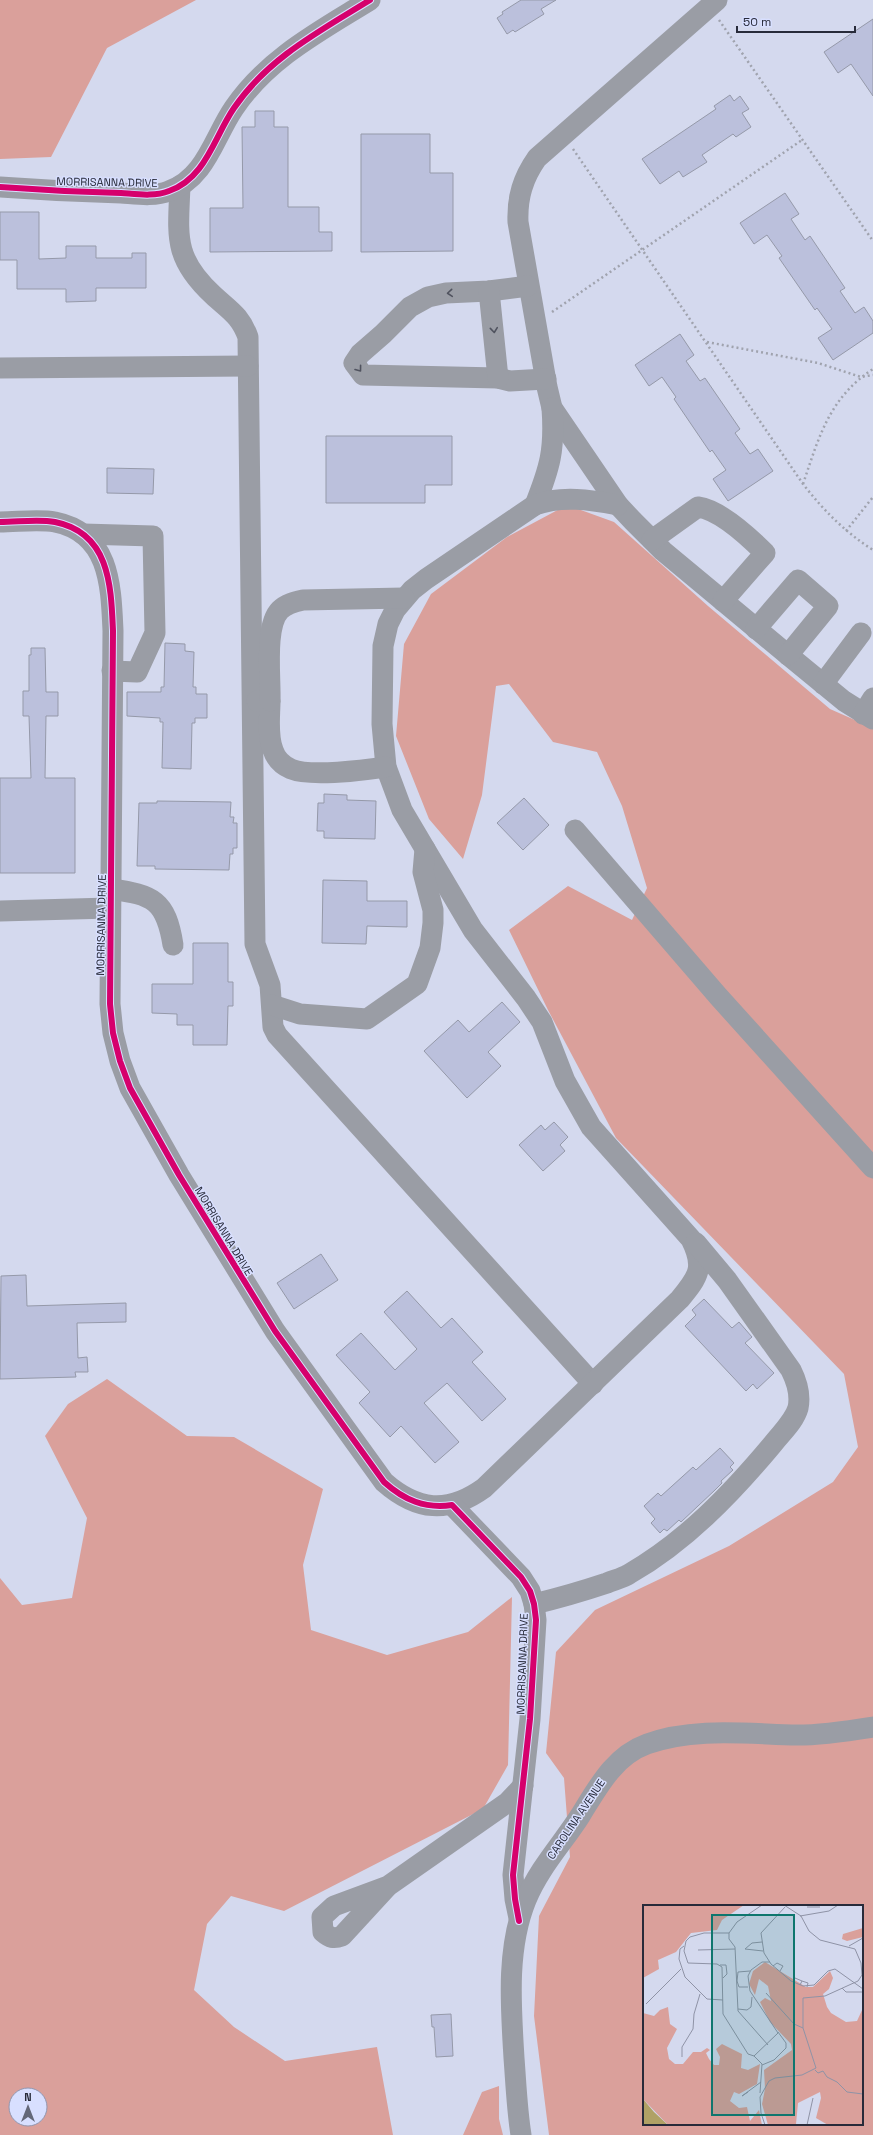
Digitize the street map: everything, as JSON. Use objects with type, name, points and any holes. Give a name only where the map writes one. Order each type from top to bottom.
[{"type":"street","name":"MORRISANNA DRIVE","points":[[0,187],[68,192],[156,194],[180,186],[194,176],[202,166],[233,109],[249,87],[267,68],[288,51],[370,0]]},
{"type":"street","points":[[535,505],[548,471],[554,439],[552,408],[528,286],[518,222],[517,209],[520,191],[527,172],[537,158],[713,3]]},
{"type":"street","points":[[180,186],[178,237],[182,253],[194,274],[213,295],[236,314],[248,337],[261,701],[255,944],[270,985],[273,1027],[277,1035],[594,1384]]},
{"type":"street","points":[[528,286],[489,291],[446,293],[428,297],[410,306],[383,334],[360,354],[354,363],[363,375],[498,378],[510,381],[546,379]]},
{"type":"street","points":[[489,291],[498,378]]},
{"type":"street","points":[[0,368],[248,366]]},
{"type":"street","points":[[552,408],[618,505],[652,540],[823,684],[870,710]]},
{"type":"street","points":[[534,1604],[582,1592],[628,1575],[661,1554],[692,1530],[758,1462],[793,1420],[798,1407],[799,1394],[797,1382],[791,1370],[727,1280],[591,1126],[565,1081],[542,1022],[526,998],[474,930],[402,810],[386,767],[382,724],[383,646],[388,624],[395,610],[404,598],[426,579],[535,505],[549,500],[572,499],[618,505]]},
{"type":"street","points":[[652,540],[698,507],[706,508],[735,527],[755,543],[765,553],[723,601]]},
{"type":"street","name":"MORRISANNA DRIVE","points":[[0,522],[54,522],[69,526],[83,534],[94,544],[106,566],[111,599],[112,671],[110,1004],[113,1033],[120,1061],[130,1088],[179,1175],[275,1331],[384,1482],[397,1493],[412,1501],[428,1506],[452,1505],[521,1577],[530,1591],[534,1604],[536,1620],[523,1786],[514,1875],[515,1899],[519,1921]]},
{"type":"street","points":[[83,534],[153,536],[155,633],[137,672],[112,671]]},
{"type":"street","points":[[756,629],[798,580],[828,606],[788,655]]},
{"type":"street","points":[[386,767],[361,771],[303,772],[284,766],[277,758],[272,748],[261,701],[274,618],[280,610],[291,602],[303,600],[404,598]]},
{"type":"street","points":[[823,684],[861,632]]},
{"type":"street","points":[[575,830],[718,996],[873,1168]]},
{"type":"street","points":[[272,1005],[300,1014],[367,1019],[417,984],[430,948],[433,923],[433,910],[423,872],[425,849]]},
{"type":"street","points":[[0,911],[111,899],[139,893],[152,899],[161,908],[168,921],[173,945]]},
{"type":"street","points":[[452,1505],[470,1498],[484,1488],[594,1384],[680,1299],[695,1282],[699,1265],[698,1252],[691,1239]]},
{"type":"street","name":"CAROLINA AVENUE","points":[[521,2135],[518,2116],[512,1976],[514,1947],[519,1921],[531,1889],[550,1857],[577,1821],[607,1773],[620,1760],[634,1750],[647,1744],[676,1736],[706,1733],[799,1735],[873,1727]]},
{"type":"street","points":[[388,1886],[508,1802],[523,1786]]},
{"type":"path","points":[[713,3],[802,140],[873,241]]},
{"type":"path","points":[[563,135],[707,342],[803,484],[821,507],[846,531],[873,550]]},
{"type":"path","points":[[535,324],[802,140]]},
{"type":"path","points":[[707,342],[818,363],[861,377],[873,375]]},
{"type":"path","points":[[803,484],[823,425],[834,406],[848,389],[861,377],[873,369]]},
{"type":"path","points":[[846,531],[873,497]]},
{"type":"shaded area","points":[[0,0],[196,0],[107,48],[51,157],[0,159]]},
{"type":"shaded area","points":[[567,505],[614,522],[708,606],[830,709],[873,728],[873,2135],[549,2135],[534,2016],[539,1916],[570,1857],[564,1778],[546,1753],[556,1652],[595,1610],[729,1546],[833,1482],[858,1447],[844,1374],[616,1138],[548,1010],[509,930],[568,886],[632,920],[647,888],[622,806],[597,752],[553,742],[509,684],[496,686],[482,795],[463,859],[429,819],[396,736],[404,644],[431,594],[507,537]]},
{"type":"shaded area","points":[[107,1379],[187,1436],[234,1437],[323,1489],[303,1565],[311,1630],[387,1655],[468,1632],[512,1597],[508,1765],[483,1809],[284,1911],[231,1896],[207,1924],[194,1990],[234,2027],[285,2061],[377,2047],[393,2135],[0,2135],[0,1578],[22,1605],[72,1598],[87,1518],[45,1436],[68,1404]]},
{"type":"shaded area","points":[[499,2086],[499,2119],[503,2135],[463,2135],[482,2092]]},
{"type":"building","points":[[521,0],[556,0],[541,9],[544,14],[515,32],[513,30],[507,34],[497,18],[503,14],[502,12]]},
{"type":"building","points":[[873,19],[873,96],[851,64],[838,73],[824,52]]},
{"type":"building","points":[[730,95],[734,101],[740,96],[749,109],[742,113],[751,127],[736,137],[733,134],[702,155],[707,162],[683,177],[679,171],[660,184],[642,159],[716,109],[714,106]]},
{"type":"building","points":[[255,111],[274,111],[274,127],[288,127],[288,207],[319,207],[319,232],[332,232],[332,251],[210,252],[210,208],[243,208],[242,127],[255,127]]},
{"type":"building","points":[[361,134],[430,134],[430,173],[453,173],[453,251],[361,252]]},
{"type":"building","points":[[785,193],[799,214],[791,219],[805,240],[810,236],[845,288],[840,291],[855,313],[864,307],[873,321],[873,333],[833,360],[818,338],[832,329],[817,308],[815,310],[779,258],[782,256],[767,235],[754,244],[740,223]]},
{"type":"building","points":[[0,212],[39,212],[39,259],[66,258],[66,246],[96,246],[96,258],[132,258],[132,253],[146,253],[146,288],[96,288],[96,301],[66,302],[66,289],[17,289],[17,260],[0,260]]},
{"type":"building","points":[[680,334],[694,355],[686,361],[700,381],[705,378],[740,429],[735,433],[750,454],[758,449],[773,471],[728,501],[713,479],[726,470],[712,450],[710,452],[674,399],[676,397],[662,377],[649,386],[635,365]]},
{"type":"building","points":[[326,436],[452,436],[452,485],[425,485],[425,503],[326,503]]},
{"type":"building","points":[[107,468],[154,469],[153,494],[107,493]]},
{"type":"building","points":[[165,643],[185,644],[185,651],[194,652],[193,687],[196,687],[196,694],[207,694],[207,718],[195,718],[195,723],[192,723],[191,769],[162,768],[163,722],[160,722],[160,718],[127,716],[127,692],[161,692],[161,687],[164,687]]},
{"type":"building","points":[[31,648],[45,648],[46,692],[58,692],[58,716],[46,716],[45,778],[75,778],[75,873],[0,873],[0,778],[31,778],[29,716],[23,716],[23,691],[29,691],[29,655],[31,655]]},
{"type":"building","points":[[324,794],[347,795],[347,800],[376,801],[375,839],[324,838],[324,831],[317,831],[318,803],[324,803]]},
{"type":"building","points":[[524,798],[549,825],[523,850],[497,823]]},
{"type":"building","points":[[157,801],[231,802],[230,817],[234,817],[233,823],[237,823],[237,848],[233,848],[233,854],[230,854],[229,870],[155,869],[155,866],[137,866],[139,803],[157,803]]},
{"type":"building","points":[[323,880],[367,881],[367,901],[407,901],[407,927],[367,926],[366,944],[322,943]]},
{"type":"building","points":[[193,943],[228,943],[228,982],[233,982],[233,1006],[228,1006],[227,1045],[193,1045],[193,1025],[177,1025],[177,1014],[152,1013],[152,984],[193,984]]},
{"type":"building","points":[[502,1002],[520,1022],[488,1052],[501,1066],[467,1098],[424,1051],[458,1020],[469,1032]]},
{"type":"building","points":[[554,1122],[568,1137],[560,1145],[565,1151],[543,1171],[519,1145],[541,1125],[545,1130]]},
{"type":"building","points":[[321,1254],[338,1280],[294,1309],[277,1283]]},
{"type":"building","points":[[26,1275],[27,1306],[126,1303],[126,1322],[77,1323],[78,1358],[87,1357],[88,1372],[75,1372],[76,1377],[0,1379],[1,1276]]},
{"type":"building","points":[[407,1291],[441,1328],[452,1318],[483,1352],[472,1362],[506,1399],[482,1421],[447,1383],[424,1403],[459,1442],[435,1463],[401,1426],[390,1437],[359,1403],[370,1392],[336,1355],[361,1333],[395,1370],[417,1349],[384,1312]]},
{"type":"building","points":[[704,1299],[732,1328],[739,1322],[752,1337],[745,1343],[774,1373],[757,1389],[753,1384],[746,1391],[685,1326],[696,1315],[692,1310]]},
{"type":"building","points":[[720,1448],[734,1463],[730,1467],[733,1470],[721,1481],[722,1483],[715,1490],[681,1522],[679,1520],[667,1531],[664,1529],[660,1533],[651,1523],[655,1519],[644,1506],[658,1493],[661,1496],[693,1467],[696,1470]]},
{"type":"building","points":[[451,2014],[453,2056],[436,2057],[434,2027],[432,2027],[431,2015]]},
{"type":"cycle path","points":[[0,187],[145,195],[163,193],[182,185],[201,167],[234,108],[263,74],[296,47],[370,0]]},
{"type":"cycle path","points":[[0,522],[48,521],[73,528],[87,537],[97,549],[104,564],[108,580],[111,597],[113,631],[110,1004],[113,1033],[120,1061],[130,1088],[179,1175],[275,1331],[384,1482],[399,1494],[415,1502],[433,1506],[452,1505],[521,1577],[530,1591],[534,1604],[536,1620],[530,1719],[513,1875],[519,1921]]}]
